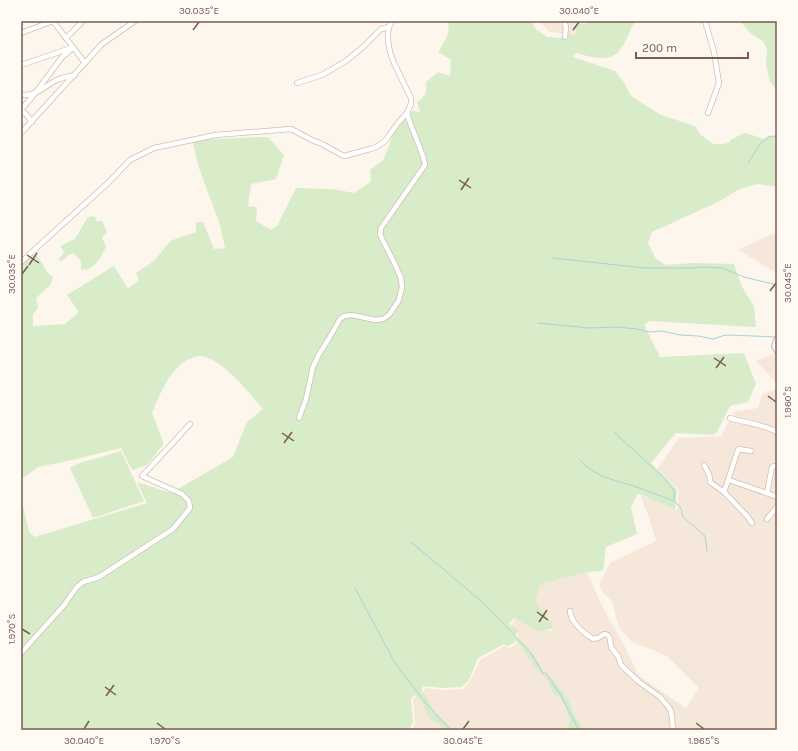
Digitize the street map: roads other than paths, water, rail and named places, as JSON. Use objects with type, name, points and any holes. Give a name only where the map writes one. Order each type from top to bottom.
[{"type":"street","points":[[21,33],[53,21],[85,63]]},
{"type":"street","points":[[66,38],[83,21]]},
{"type":"street","points":[[21,134],[102,44],[135,21]]},
{"type":"street","points":[[21,262],[104,186],[130,160],[154,148],[215,134],[291,129],[344,156],[370,149],[384,142],[407,113],[412,102],[390,52],[388,41],[389,27],[392,21]]},
{"type":"street","points":[[564,21],[566,27],[565,37]]},
{"type":"street","points":[[705,21],[714,52],[719,83],[708,113]]},
{"type":"street","points":[[297,83],[322,75],[346,61],[381,29],[389,27]]},
{"type":"street","points":[[21,64],[73,48]]},
{"type":"street","points":[[32,122],[26,114],[21,111],[62,57],[73,48]]},
{"type":"street","points":[[21,95],[27,96],[59,79],[75,75]]},
{"type":"street","points":[[299,418],[306,399],[313,367],[340,319],[344,316],[352,315],[375,320],[383,319],[388,315],[399,300],[402,287],[401,278],[382,241],[380,228],[425,165],[423,156],[408,120],[407,113]]},
{"type":"street","points":[[777,340],[775,346],[777,350]]},
{"type":"street","points":[[730,418],[760,424],[777,432]]},
{"type":"street","points":[[21,653],[83,582],[99,577],[173,529],[190,508],[189,501],[182,494],[142,476],[190,424]]},
{"type":"street","points":[[724,492],[738,450],[751,451]]},
{"type":"street","points":[[704,465],[709,473],[710,482],[724,492],[747,516],[752,524]]},
{"type":"street","points":[[767,493],[772,467],[777,466]]},
{"type":"street","points":[[728,480],[777,497]]},
{"type":"street","points":[[767,519],[777,506]]},
{"type":"street","points":[[570,611],[574,623],[588,636],[593,639],[604,634],[608,635],[611,647],[618,656],[621,665],[667,705],[671,711],[674,730]]},
{"type":"waterway","points":[[748,163],[760,144],[769,137],[777,136]]},
{"type":"waterway","points":[[552,258],[645,268],[722,268],[744,277],[777,285]]},
{"type":"waterway","points":[[538,323],[589,328],[617,327],[649,332],[662,331],[713,339],[728,335],[777,337]]},
{"type":"waterway","points":[[614,432],[664,478],[674,490],[674,501],[681,508],[683,517],[705,536],[707,551]]},
{"type":"waterway","points":[[580,460],[592,471],[613,480],[674,501]]},
{"type":"waterway","points":[[411,542],[481,601],[530,652],[543,673],[546,673],[560,694],[579,730]]},
{"type":"waterway","points":[[355,588],[395,663],[425,702],[452,730]]}]
